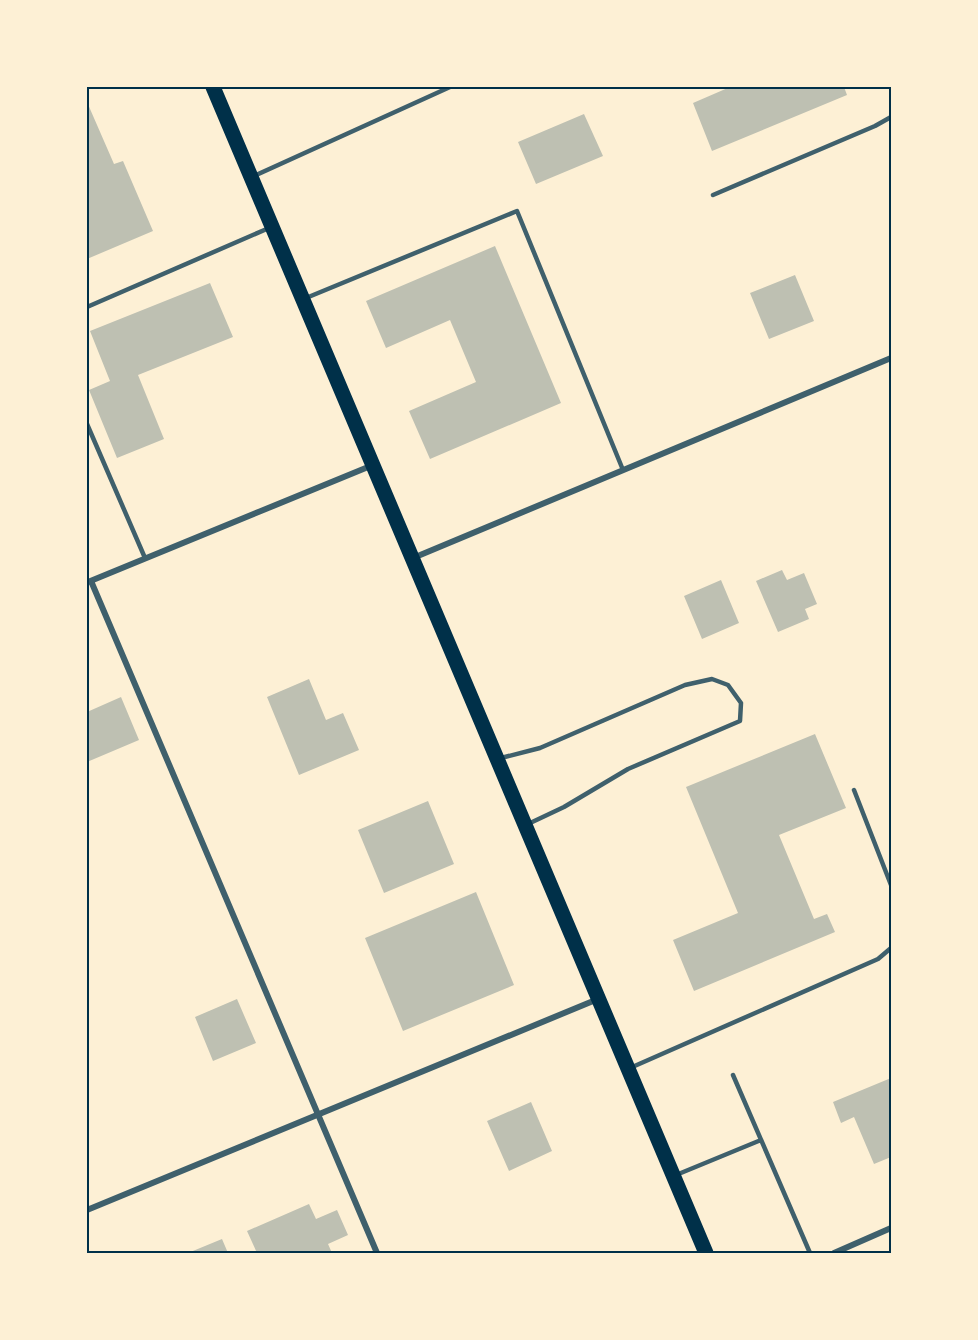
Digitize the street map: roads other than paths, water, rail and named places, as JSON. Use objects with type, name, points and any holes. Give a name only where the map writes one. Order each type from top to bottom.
[{"type":"main road","points":[[213,87],[706,1253]]},
{"type":"street","points":[[412,559],[891,358]]},
{"type":"street","points":[[373,465],[89,581],[377,1253]]},
{"type":"street","points":[[87,1210],[598,999]]},
{"type":"street","points":[[834,1253],[891,1228]]},
{"type":"lane","points":[[251,177],[450,87]]},
{"type":"lane","points":[[713,195],[876,126],[891,117]]},
{"type":"lane","points":[[303,299],[517,211],[623,470]]},
{"type":"lane","points":[[87,307],[272,227]]},
{"type":"lane","points":[[87,424],[145,558]]},
{"type":"lane","points":[[497,759],[540,748],[685,685],[712,679],[728,685],[741,703],[740,721],[628,769],[564,807],[525,825]]},
{"type":"lane","points":[[854,790],[891,885]]},
{"type":"lane","points":[[628,1069],[878,959],[891,948]]},
{"type":"lane","points":[[733,1075],[810,1253]]},
{"type":"lane","points":[[674,1176],[761,1140]]}]
